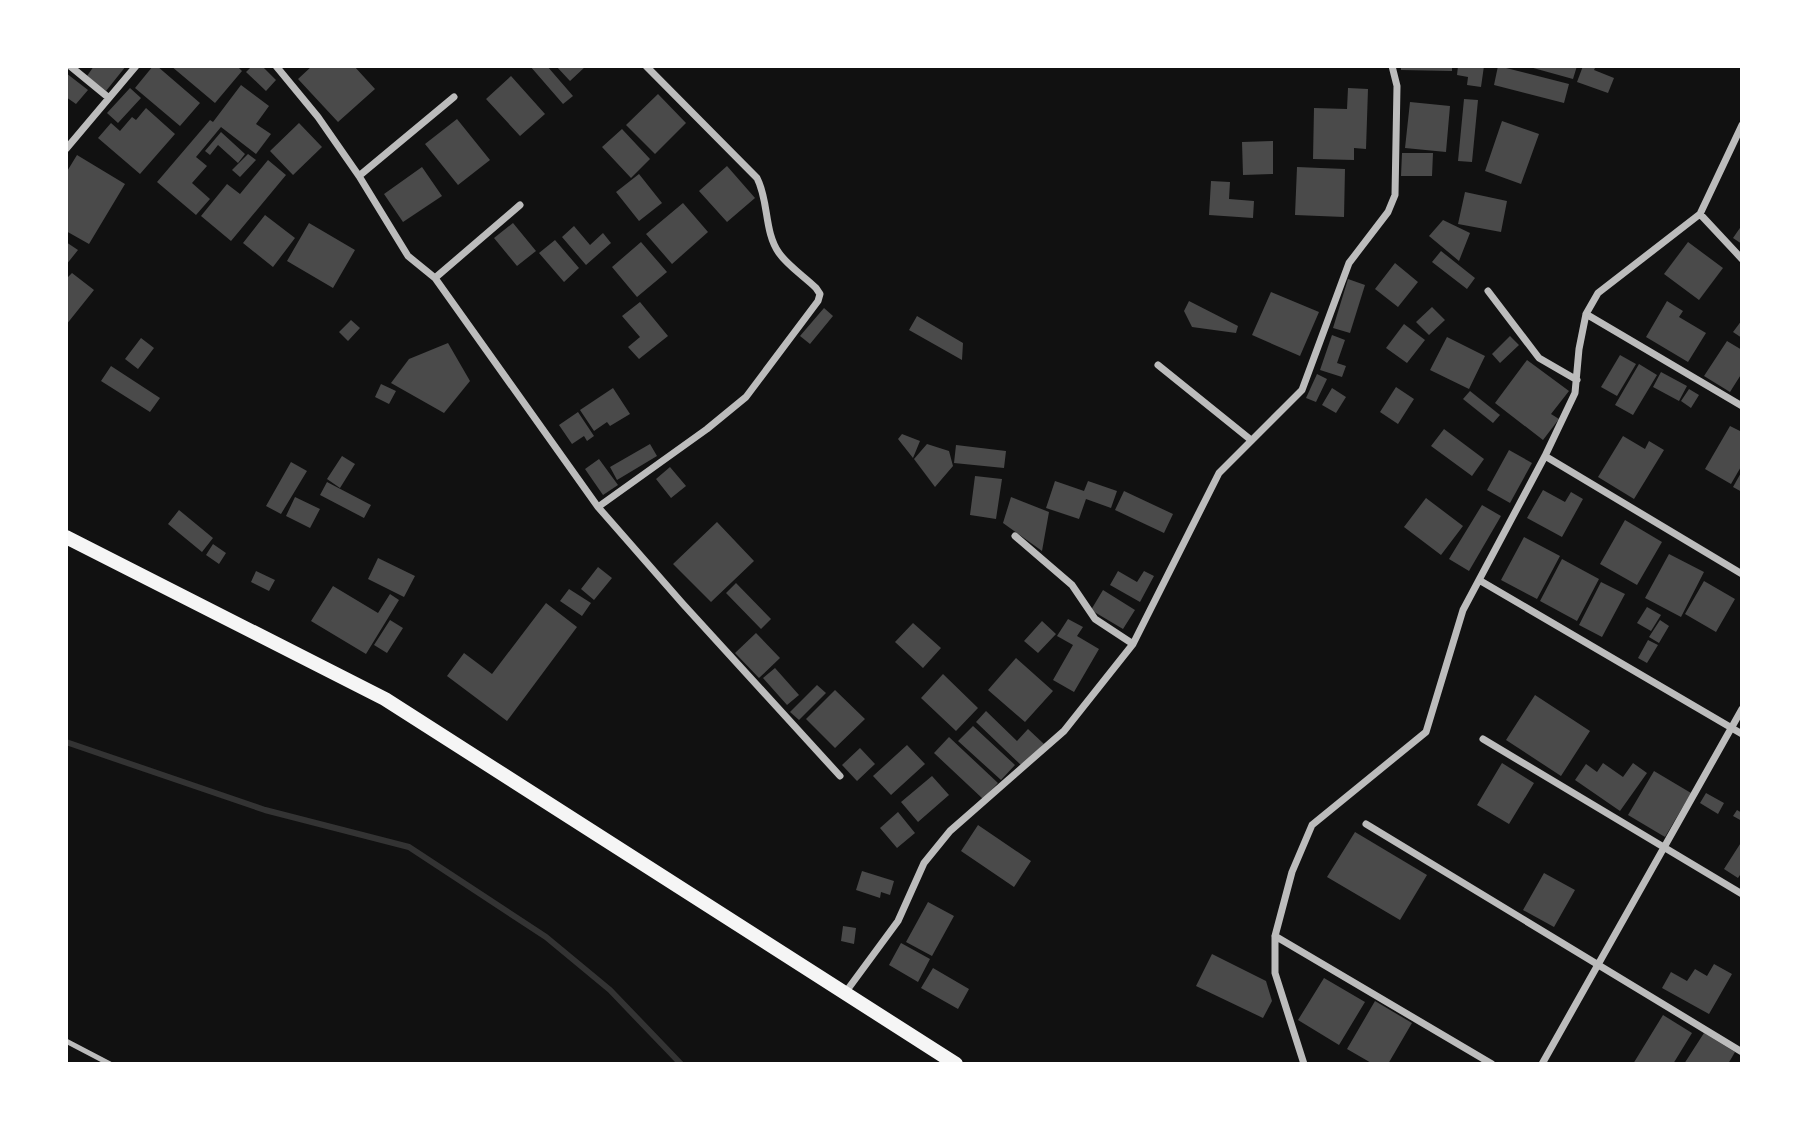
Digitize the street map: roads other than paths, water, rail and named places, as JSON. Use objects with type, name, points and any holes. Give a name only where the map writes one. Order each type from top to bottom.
[{"type":"main road","points":[[66,537],[385,699],[956,1063]]},
{"type":"street","points":[[70,66],[109,98]]},
{"type":"street","points":[[66,149],[136,66]]},
{"type":"street","points":[[276,66],[318,117],[359,176],[408,256],[435,278],[598,507],[840,776]]},
{"type":"street","points":[[598,507],[707,429],[746,397],[818,301],[820,294],[779,253],[772,238],[762,188],[757,178],[646,66]]},
{"type":"street","points":[[845,993],[898,921],[925,863],[950,831],[1064,731],[1133,643],[1219,474],[1302,390],[1349,263],[1388,212],[1395,195],[1397,86],[1392,66]]},
{"type":"street","points":[[359,176],[454,97]]},
{"type":"street","points":[[1304,1063],[1275,972],[1275,936],[1292,873],[1311,825],[1426,732],[1463,610],[1545,456],[1575,393],[1578,349],[1586,314],[1598,293],[1700,214],[1741,125]]},
{"type":"street","points":[[435,278],[520,205]]},
{"type":"street","points":[[1700,214],[1741,259]]},
{"type":"street","points":[[1488,291],[1539,358],[1577,380]]},
{"type":"street","points":[[1586,314],[1741,406]]},
{"type":"street","points":[[1158,365],[1251,440]]},
{"type":"street","points":[[1545,456],[1741,574]]},
{"type":"street","points":[[1015,536],[1072,585],[1095,619],[1133,643]]},
{"type":"street","points":[[1479,580],[1741,734]]},
{"type":"street","points":[[1542,1063],[1741,709]]},
{"type":"street","points":[[1483,739],[1741,894]]},
{"type":"street","points":[[1366,824],[1741,1052]]},
{"type":"street","points":[[1275,936],[1492,1063]]},
{"type":"lane","points":[[66,1041],[110,1063]]},
{"type":"waterway","points":[[66,742],[265,810],[409,847],[546,937],[610,990],[681,1064]]}]
